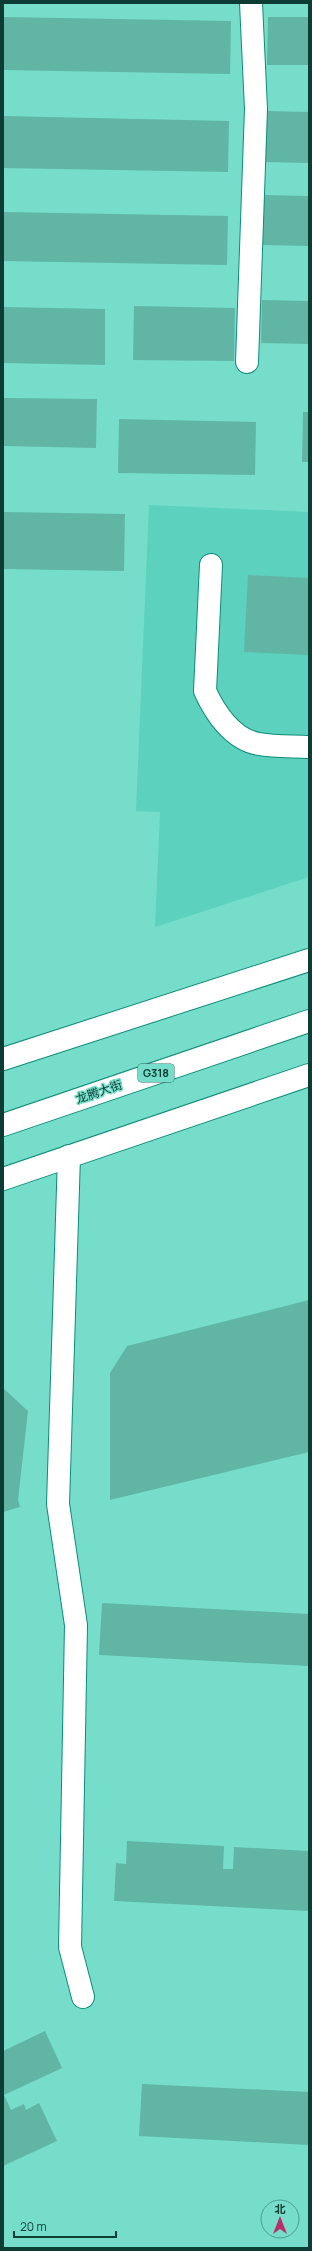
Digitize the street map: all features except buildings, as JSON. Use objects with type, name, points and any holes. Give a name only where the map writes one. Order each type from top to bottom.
[{"type":"main road","points":[[247,362],[256,109],[251,3]]},
{"type":"main road","points":[[211,565],[206,691],[212,708],[223,722],[236,733],[258,744],[309,747]]},
{"type":"main road","points":[[3,1059],[309,960]]},
{"type":"main road","name":"龙腾大街","points":[[3,1125],[309,1021]]},
{"type":"main road","points":[[3,1179],[309,1075]]},
{"type":"main road","points":[[69,1156],[58,1504],[76,1625],[70,1947],[83,1997]]},
{"type":"shaded area","points":[[149,505],[309,512],[309,877],[155,927],[160,812],[136,811]]}]
